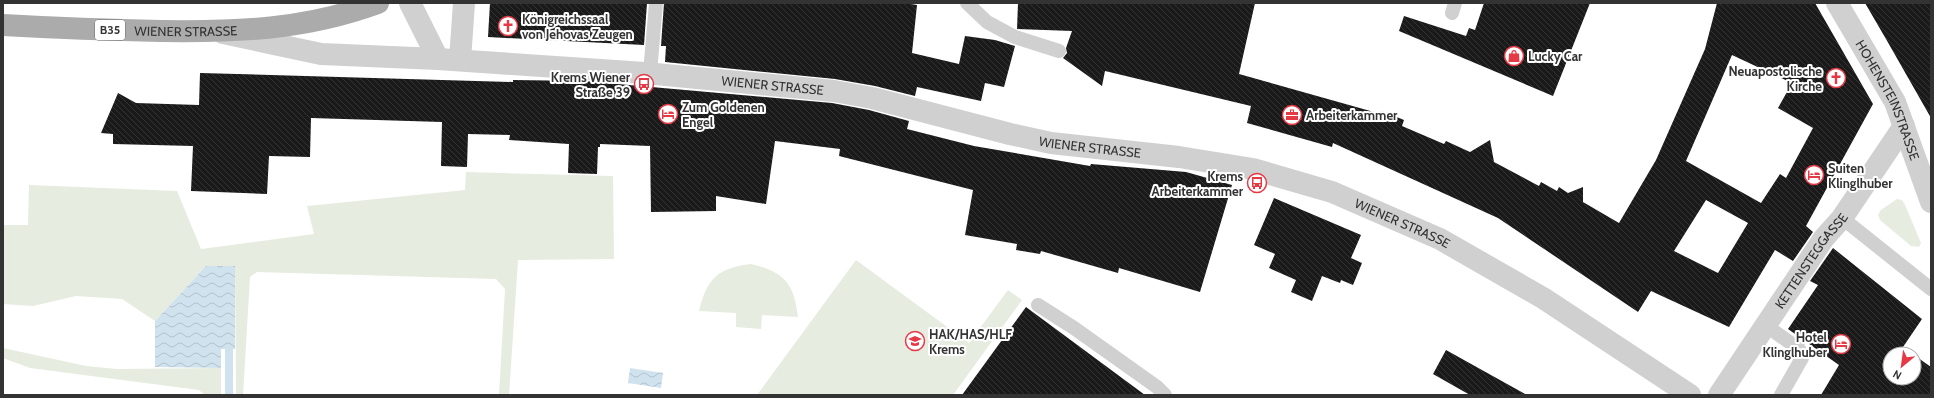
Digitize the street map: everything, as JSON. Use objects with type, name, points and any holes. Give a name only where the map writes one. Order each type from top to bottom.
[{"type":"main road","name":"B35","points":[[216,32],[263,29],[305,24],[346,15],[378,3]]},
{"type":"main road","name":"WIENER STRASSE","points":[[3,25],[96,30],[216,32]]},
{"type":"street","points":[[410,3],[438,59]]},
{"type":"street","points":[[460,60],[464,3]]},
{"type":"street","name":"HOHENSTEINSTRASSE","points":[[1837,3],[1895,102],[1931,202]]},
{"type":"street","name":"WIENER STRASSE","points":[[216,32],[321,54],[460,60],[650,73],[834,91],[872,98],[1010,134],[1051,143],[1179,157],[1224,164],[1266,173],[1332,192],[1440,239],[1543,298],[1690,395]]},
{"type":"street","name":"KETTENSTEGGASSE","points":[[1719,395],[1824,238],[1842,218],[1904,126]]},
{"type":"lane","points":[[650,73],[656,3]]},
{"type":"lane","points":[[967,3],[988,22],[1015,37],[1059,51]]},
{"type":"lane","points":[[1842,218],[1931,289]]},
{"type":"lane","points":[[1038,306],[1074,328],[1165,395]]},
{"type":"lane","points":[[1765,325],[1799,349],[1802,358],[1781,395]]},
{"type":"shaded area","points":[[466,172],[613,176],[614,259],[518,260],[509,395],[499,395],[505,289],[496,279],[257,272],[250,277],[243,395],[236,395],[235,266],[206,266],[155,321],[122,299],[76,296],[33,306],[3,304],[3,225],[28,225],[29,185],[177,191],[201,249],[314,234],[307,206],[465,190]]},
{"type":"shaded area","points":[[1897,199],[1902,200],[1905,205],[1921,243],[1919,247],[1911,246],[1880,220],[1878,215],[1881,210]]},
{"type":"shaded area","points":[[856,260],[969,343],[1008,290],[1022,300],[953,395],[757,395]]},
{"type":"shaded area","points":[[751,264],[772,271],[785,281],[790,287],[794,296],[798,317],[762,315],[761,329],[736,327],[736,313],[699,311],[706,290],[716,277],[730,268]]},
{"type":"shaded area","points":[[3,348],[86,366],[117,369],[221,368],[221,395],[205,395],[199,390],[30,368],[3,358]]},
{"type":"water","points":[[206,266],[235,266],[235,349],[221,349],[221,368],[155,367],[155,321]]},
{"type":"water","points":[[630,368],[663,373],[661,388],[628,383]]},
{"type":"building","points":[[490,3],[647,3],[644,45],[488,37]]},
{"type":"building","points":[[664,3],[905,3],[917,5],[912,53],[959,64],[965,36],[995,40],[1015,46],[1004,87],[985,83],[981,101],[917,87],[915,96],[875,86],[835,79],[665,62],[666,46],[661,46]]},
{"type":"building","points":[[1018,3],[1255,3],[1239,74],[1381,114],[1382,111],[1404,120],[1402,126],[1444,144],[1446,141],[1470,152],[1490,140],[1494,162],[1539,186],[1541,182],[1557,191],[1559,187],[1568,193],[1583,187],[1583,202],[1619,223],[1656,160],[1705,49],[1717,3],[1815,3],[1873,104],[1806,226],[1813,232],[1793,261],[1775,250],[1729,327],[1651,291],[1638,312],[1498,218],[1333,143],[1332,147],[1247,123],[1251,106],[1105,71],[1102,86],[1063,58],[1067,53],[1066,48],[1072,31],[1017,29]],"holes":[[[1732,55],[1792,83],[1778,108],[1813,128],[1786,178],[1780,174],[1761,203],[1686,161]],[[1706,200],[1748,223],[1718,273],[1674,251]]]},
{"type":"building","name":"Lucky Car","points":[[1484,3],[1590,3],[1553,96],[1399,31],[1404,16],[1466,36],[1469,28],[1475,30]]},
{"type":"building","points":[[1865,3],[1931,3],[1931,118],[1886,39]]},
{"type":"building","points":[[200,73],[513,82],[513,80],[584,81],[832,103],[869,110],[909,121],[907,129],[974,146],[1090,166],[1091,164],[1186,172],[1232,185],[1200,292],[1119,268],[1118,273],[1041,251],[1040,254],[1016,250],[1017,244],[965,235],[973,190],[839,156],[840,149],[775,141],[766,204],[716,196],[716,211],[651,212],[650,146],[600,144],[600,147],[598,147],[597,174],[568,173],[569,144],[509,140],[510,135],[468,134],[467,167],[441,166],[442,122],[311,118],[310,157],[269,156],[267,194],[191,191],[193,146],[113,144],[113,134],[101,133],[118,93],[136,103],[199,105]]},
{"type":"building","points":[[1274,198],[1361,235],[1351,258],[1362,263],[1353,285],[1341,280],[1340,283],[1322,276],[1312,301],[1291,292],[1296,280],[1269,268],[1275,254],[1254,245]]},
{"type":"building","points":[[1833,248],[1922,319],[1904,346],[1882,346],[1882,386],[1922,386],[1922,361],[1931,367],[1931,395],[1821,395],[1839,365],[1788,329],[1818,285],[1810,281]]},
{"type":"building","points":[[1026,307],[1145,395],[962,395]]},
{"type":"building","points":[[1446,350],[1527,395],[1470,395],[1433,374]]},
{"type":"waterway","points":[[229,349],[229,395]]},
{"type":"place","name":"Königreichssaal von Jehovas Zeugen","points":[[508,26]]},
{"type":"place","name":"Lucky Car","points":[[1514,56]]},
{"type":"place","name":"Neuapostolische Kirche","points":[[1836,78]]},
{"type":"place","name":"Krems Wiener Straße 39","points":[[644,84]]},
{"type":"place","name":"Zum Goldenen Engel","points":[[668,114]]},
{"type":"place","name":"Arbeiterkammer","points":[[1292,115]]},
{"type":"place","name":"Suiten Klinglhuber","points":[[1814,175]]},
{"type":"place","name":"Krems Arbeiterkammer","points":[[1257,183]]},
{"type":"place","name":"HAK/HAS/HLF Krems","points":[[915,341]]},
{"type":"place","name":"Hotel Klinglhuber","points":[[1841,344]]}]
